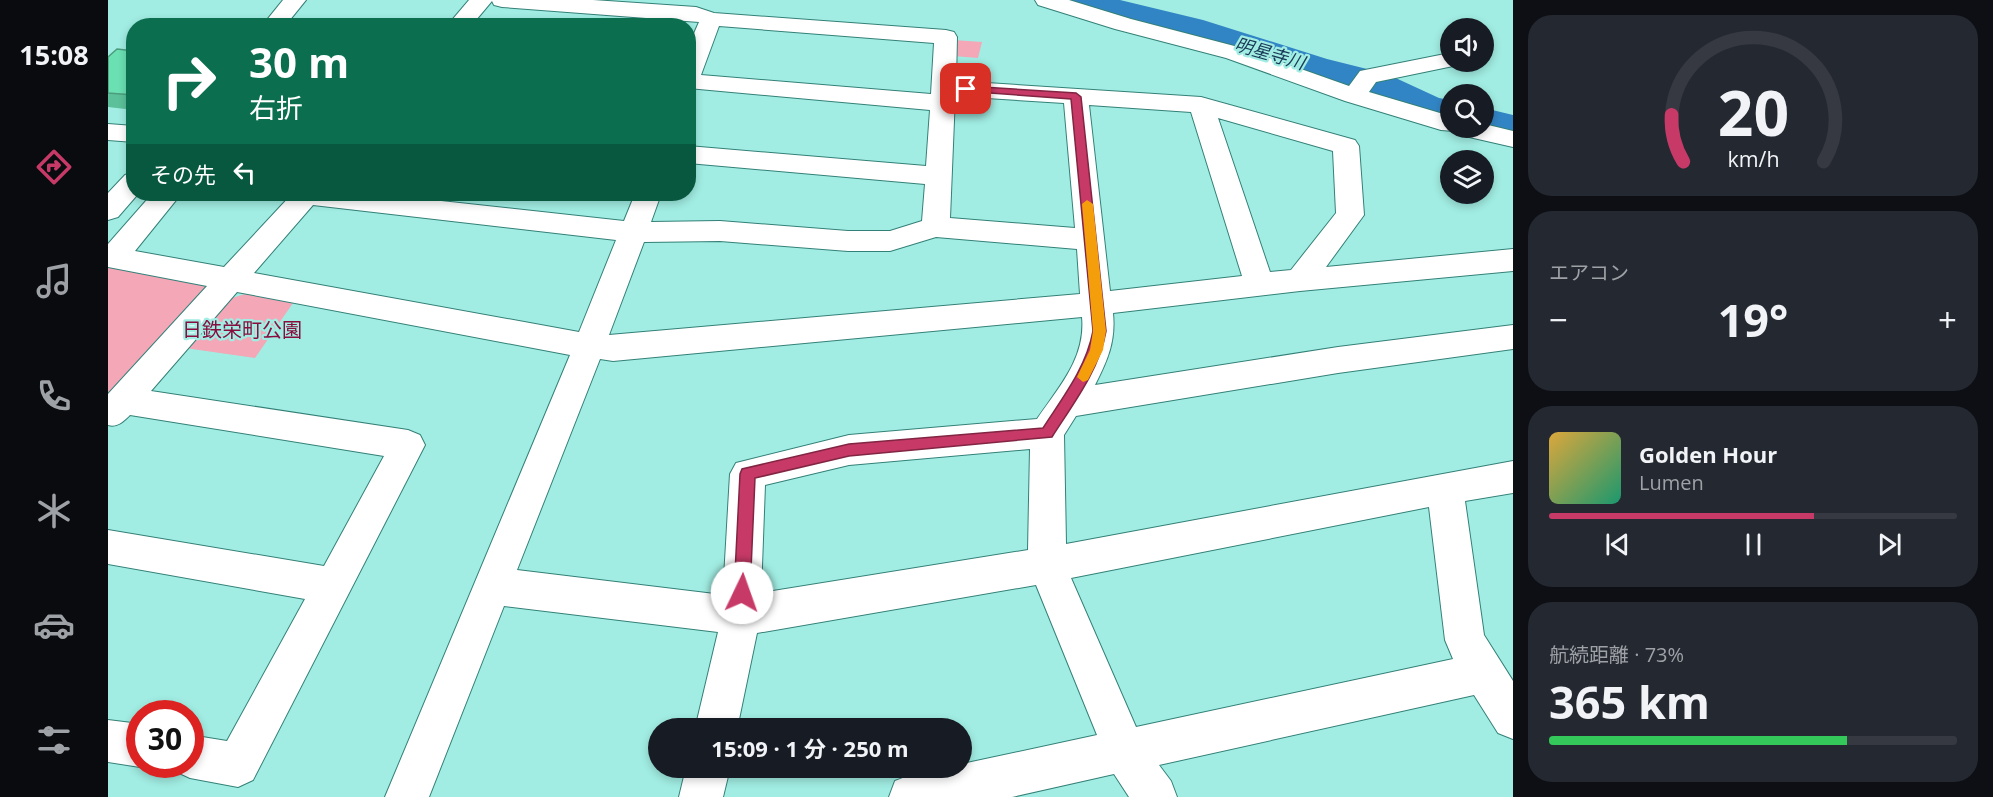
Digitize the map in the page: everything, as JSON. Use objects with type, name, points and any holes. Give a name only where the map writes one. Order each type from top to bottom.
[{"type":"street","points":[[280,18],[295,0]]},
{"type":"street","points":[[465,18],[481,0]]},
{"type":"street","points":[[502,0],[620,4],[696,14],[711,19],[946,37],[936,227]]},
{"type":"street","points":[[1046,0],[1123,24],[1234,53],[1354,96],[1440,121]]},
{"type":"street","points":[[696,59],[711,19]]},
{"type":"street","points":[[1354,96],[1368,76],[1440,62]]},
{"type":"street","points":[[696,80],[943,95],[1076,97],[1201,105],[1346,146],[1350,215],[1300,280]]},
{"type":"street","points":[[1076,97],[1099,331],[1096,350],[1083,376],[1047,433],[1047,565],[1125,752],[1155,797]]},
{"type":"street","points":[[1201,105],[1259,284]]},
{"type":"street","points":[[108,132],[126,133]]},
{"type":"street","points":[[1494,135],[1513,139]]},
{"type":"street","points":[[696,155],[937,176]]},
{"type":"street","points":[[108,210],[126,190]]},
{"type":"street","points":[[161,201],[113,258],[590,346],[613,348],[1095,304],[1259,284],[1513,260]]},
{"type":"street","points":[[115,408],[300,201]]},
{"type":"street","points":[[366,201],[634,232],[720,231],[848,241],[890,241],[936,227],[1091,240]]},
{"type":"street","points":[[407,797],[590,346],[645,201]]},
{"type":"street","points":[[1065,404],[1338,360],[1513,337]]},
{"type":"street","points":[[115,408],[408,445],[238,765],[204,759]]},
{"type":"street","points":[[718,718],[741,616],[748,474],[849,450],[1047,433]]},
{"type":"street","points":[[493,586],[741,616],[1047,565],[1445,488],[1513,477]]},
{"type":"street","points":[[1445,488],[1465,640],[1483,673],[1513,718]]},
{"type":"street","points":[[108,547],[333,586]]},
{"type":"street","points":[[911,797],[1483,673]]},
{"type":"street","points":[[108,741],[126,744]]},
{"type":"street","points":[[701,797],[706,778]]},
{"type":"green space","points":[[953,40],[982,42],[978,58],[953,56]]},
{"type":"green space","points":[[108,264],[212,282],[108,406]]},
{"type":"green space","name":"日鉄栄町公園","points":[[245,294],[293,303],[255,358],[185,348],[232,298]]},
{"type":"building","points":[[117,49],[126,50],[126,94],[108,93],[108,57]]},
{"type":"waterway","name":"明星寺川","points":[[1087,0],[1117,11],[1190,28],[1315,68],[1373,82],[1426,107],[1440,110]]},
{"type":"waterway","name":"明星寺川","points":[[1494,123],[1513,128]]},
{"type":"slow traffic","points":[[1083,377],[1096,350],[1099,331],[1087,204]]},
{"type":"route","points":[[742,593],[748,474],[849,450],[1047,433],[1083,376],[1096,350],[1099,331],[1076,97],[966,89]]}]
